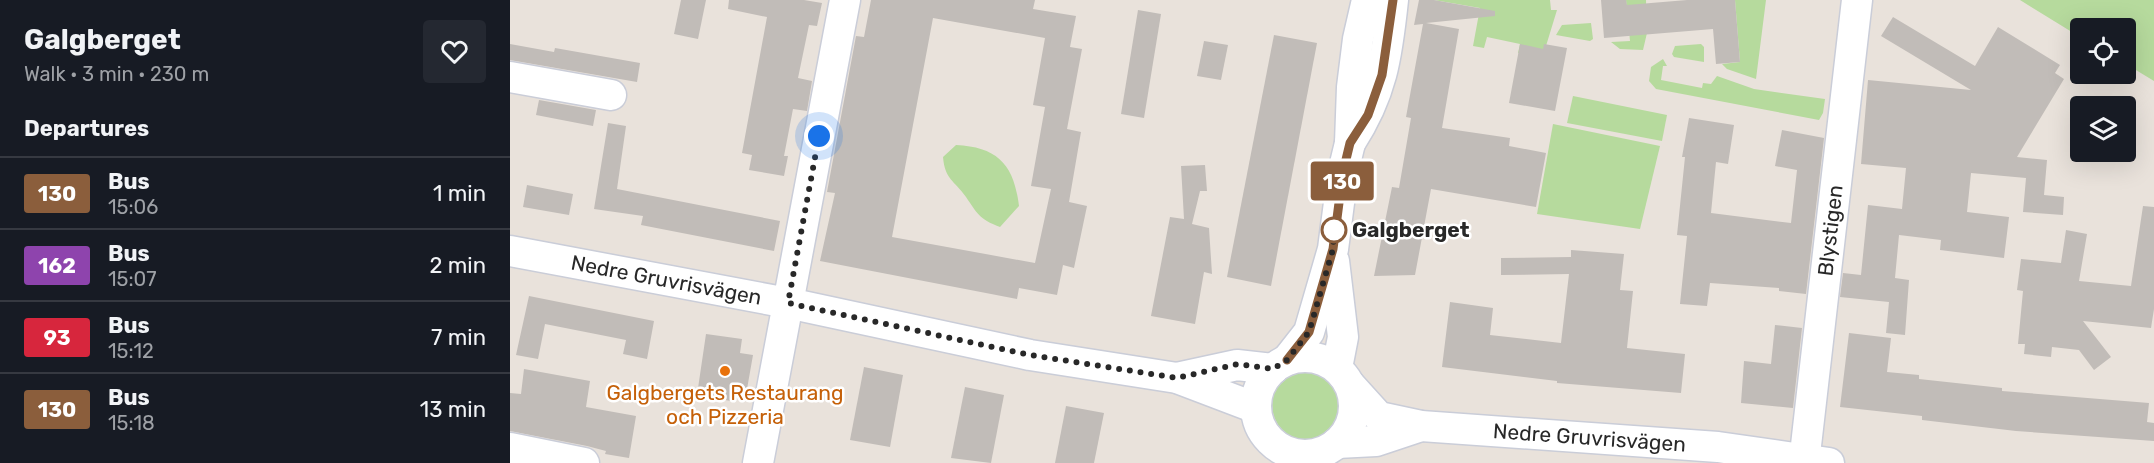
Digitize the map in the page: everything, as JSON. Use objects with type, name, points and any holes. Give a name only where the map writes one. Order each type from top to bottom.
[{"type":"street","points":[[758,463],[845,0]]},
{"type":"street","points":[[1280,364],[1308,357],[1328,362],[1343,377],[1353,397],[1353,416],[1346,433],[1337,443],[1320,452],[1291,453],[1267,436],[1261,428],[1256,408],[1262,382],[1309,332],[1333,249],[1343,172],[1350,143],[1352,87],[1358,39],[1367,0]]},
{"type":"street","points":[[1350,143],[1368,115],[1382,75],[1393,0]]},
{"type":"street","name":"Blystigen","points":[[1812,462],[1857,0]]},
{"type":"street","points":[[510,77],[611,95]]},
{"type":"street","points":[[1333,249],[1342,337],[1343,377]]},
{"type":"street","name":"Nedre Gruvrisvägen","points":[[510,251],[788,303],[1030,355],[1177,378],[1256,408]]},
{"type":"street","name":"Nedre Gruvrisvägen","points":[[1177,378],[1238,364],[1280,364]]},
{"type":"street","name":"Nedre Gruvrisvägen","points":[[1343,377],[1379,417],[1421,426],[1707,446],[1812,462]]},
{"type":"street","name":"Nedre Gruvrisvägen","points":[[1337,443],[1376,441],[1421,426]]},
{"type":"street","points":[[510,448],[584,463]]},
{"type":"green space","points":[[1434,0],[1550,0],[1551,10],[1557,10],[1542,59],[1518,53],[1520,44],[1487,37],[1484,48],[1473,46],[1480,8]]},
{"type":"green space","points":[[1626,0],[1646,0],[1647,33],[1643,50],[1620,49],[1611,42],[1630,41]]},
{"type":"green space","points":[[1735,0],[1766,0],[1756,79],[1727,69],[1722,64],[1740,62]]},
{"type":"green space","points":[[2020,0],[2154,0],[2154,81],[2136,70],[2136,18],[2070,18],[2070,31]]},
{"type":"green space","points":[[1591,23],[1593,39],[1590,41],[1556,35],[1562,25]]},
{"type":"green space","points":[[1701,44],[1704,47],[1704,62],[1674,57],[1672,54],[1675,46]]},
{"type":"green space","points":[[1663,59],[1667,66],[1663,66],[1661,80],[1702,88],[1703,83],[1711,84],[1717,76],[1754,89],[1825,99],[1823,113],[1819,120],[1656,89],[1649,81],[1651,67]]},
{"type":"green space","points":[[1573,96],[1667,115],[1662,141],[1567,123]]},
{"type":"green space","points":[[1553,124],[1660,146],[1640,229],[1537,214]]},
{"type":"green space","points":[[956,145],[993,154],[1008,169],[1017,192],[1019,206],[1000,227],[979,215],[948,175],[943,157]]},
{"type":"green space","points":[[1300,370],[1314,370],[1327,376],[1336,385],[1342,398],[1340,418],[1332,430],[1314,440],[1300,440],[1287,434],[1278,425],[1272,412],[1272,398],[1278,385],[1287,376]]},
{"type":"building","points":[[681,0],[706,0],[698,39],[674,34]]},
{"type":"building","points":[[729,0],[804,0],[822,3],[817,26],[809,25],[798,78],[812,81],[807,111],[793,109],[784,156],[788,156],[784,176],[749,170],[752,155],[742,153],[767,17],[728,9]]},
{"type":"building","points":[[871,0],[1035,0],[1033,9],[1076,16],[1070,47],[1082,49],[1067,129],[1081,132],[1069,202],[1087,206],[1074,268],[1063,265],[1057,295],[1019,288],[1017,299],[820,261],[835,193],[827,192],[856,36],[864,37]],"holes":[[[933,18],[1045,38],[1033,105],[1045,107],[1031,186],[1051,189],[1035,263],[892,237]]]},
{"type":"building","points":[[1419,0],[1434,0],[1495,11],[1495,16],[1426,23],[1459,29],[1442,128],[1510,138],[1509,146],[1546,153],[1536,207],[1431,189],[1415,275],[1374,276],[1392,187],[1399,188],[1411,118],[1406,117],[1423,24],[1414,25]]},
{"type":"building","points":[[1601,0],[1626,0],[1627,5],[1687,0],[1735,0],[1740,62],[1716,64],[1713,29],[1604,38]]},
{"type":"building","points":[[1138,10],[1161,14],[1144,118],[1121,114]]},
{"type":"building","points":[[1893,17],[1975,66],[1998,27],[2060,65],[2055,73],[2064,79],[2017,157],[2047,160],[2044,195],[2064,197],[2063,215],[2023,212],[2026,178],[1971,173],[1967,212],[2009,217],[2004,258],[1940,250],[1941,240],[1899,235],[1895,278],[1909,280],[1905,335],[1886,333],[1889,302],[1840,297],[1843,273],[1861,275],[1868,205],[1902,209],[1906,168],[1861,164],[1868,80],[1971,90],[1881,36]]},
{"type":"building","points":[[1274,35],[1317,43],[1271,286],[1227,277]]},
{"type":"building","points":[[1204,41],[1228,45],[1221,80],[1197,76]]},
{"type":"building","points":[[510,44],[554,52],[555,48],[640,63],[637,82],[510,60]]},
{"type":"building","points":[[1520,44],[1543,49],[1544,44],[1567,48],[1555,111],[1509,103]]},
{"type":"building","points":[[539,100],[596,110],[593,126],[536,115]]},
{"type":"building","points":[[1689,118],[1734,125],[1728,164],[1716,162],[1711,213],[1791,223],[1797,170],[1775,166],[1782,130],[1824,138],[1806,294],[1779,291],[1779,288],[1710,283],[1707,306],[1680,304],[1687,236],[1677,235],[1685,157],[1682,157]]},
{"type":"building","points":[[608,123],[626,126],[617,189],[780,221],[774,251],[641,225],[643,216],[594,209]]},
{"type":"building","points":[[1205,165],[1207,191],[1200,191],[1192,224],[1209,228],[1212,274],[1204,272],[1195,324],[1151,316],[1170,217],[1184,219],[1181,166]]},
{"type":"building","points":[[527,185],[573,194],[569,215],[523,207]]},
{"type":"building","points":[[2143,206],[2154,207],[2154,309],[2151,328],[2083,321],[2111,357],[2094,370],[2079,350],[2052,347],[2051,357],[2024,354],[2025,344],[2018,344],[2023,291],[2017,290],[2021,259],[2061,263],[2066,230],[2087,234],[2079,281],[2131,286]]},
{"type":"building","points":[[1571,250],[1624,254],[1620,290],[1633,291],[1627,348],[1685,354],[1681,393],[1557,383],[1557,381],[1442,367],[1450,302],[1493,308],[1490,335],[1561,343],[1569,274],[1501,275],[1501,258],[1571,257]]},
{"type":"building","points":[[529,296],[654,321],[647,359],[623,354],[626,340],[545,324],[538,359],[516,355]]},
{"type":"building","points":[[1775,325],[1802,328],[1793,408],[1741,403],[1744,361],[1771,364]]},
{"type":"building","points":[[1849,333],[1891,338],[1887,372],[1919,375],[1919,379],[2002,388],[2002,391],[2149,403],[2147,422],[2154,423],[2154,441],[2016,431],[1922,420],[1922,416],[1840,407]]},
{"type":"building","name":"Galgbergets Restaurang och Pizzeria","points":[[706,334],[742,339],[740,353],[753,355],[747,389],[733,387],[731,401],[697,395]]},
{"type":"building","points":[[864,367],[903,375],[890,447],[850,440]]},
{"type":"building","points":[[524,369],[590,381],[586,407],[636,416],[629,458],[605,454],[606,451],[587,446],[510,431],[510,393],[521,394]]},
{"type":"building","points":[[965,387],[1004,395],[991,463],[951,458]]},
{"type":"building","points":[[1066,406],[1104,413],[1094,463],[1055,463]]},
{"type":"bus line","name":"130","points":[[1287,360],[1309,332],[1333,249],[1343,172],[1350,143],[1368,115],[1382,75],[1393,0]]},
{"type":"place","name":"Galgberget","points":[[1334,230]]},
{"type":"place","name":"Galgbergets Restaurang och Pizzeria","points":[[725,371]]},
{"type":"route","points":[[819,136],[788,303],[1030,355],[1177,378],[1238,364],[1273,369],[1287,360],[1309,332],[1333,249],[1334,230]]}]
